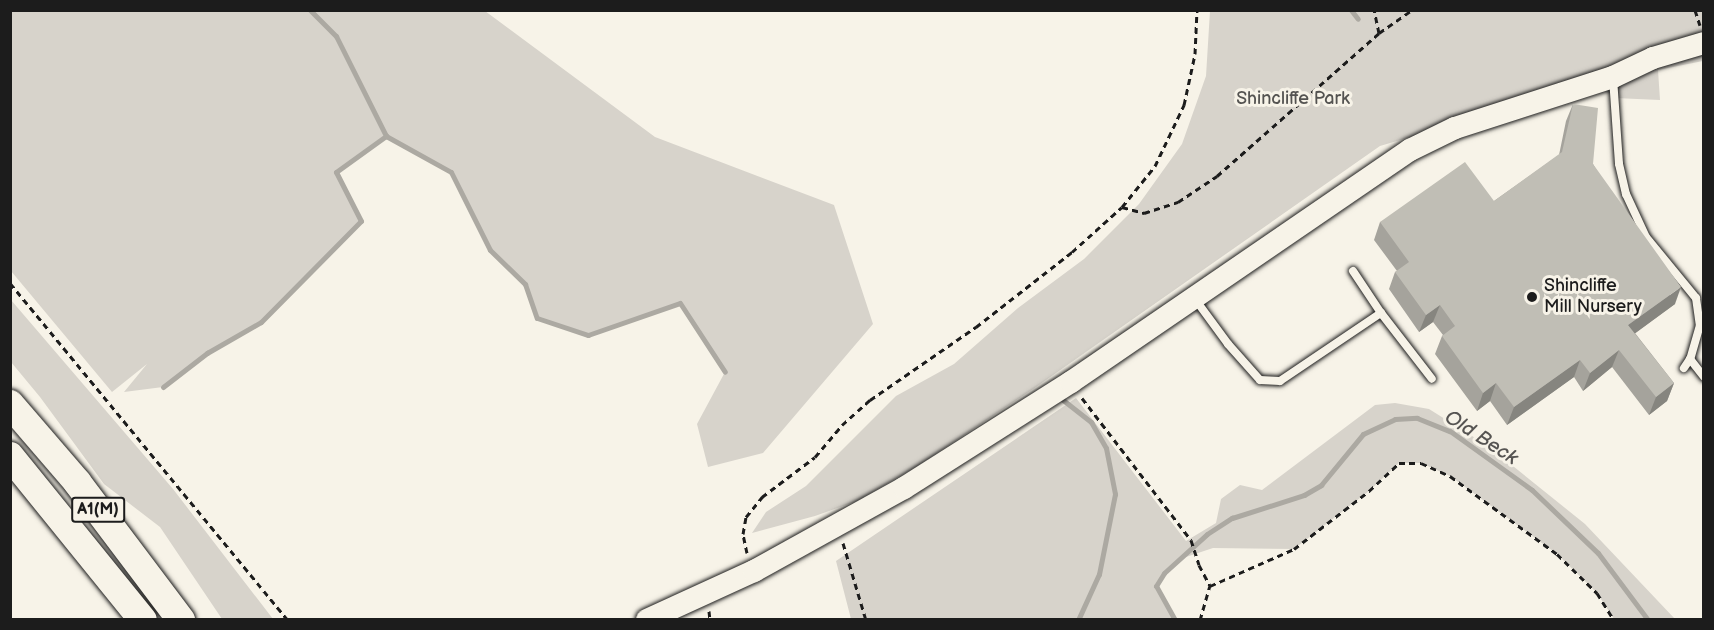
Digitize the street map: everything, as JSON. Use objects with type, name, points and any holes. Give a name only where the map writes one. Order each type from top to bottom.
[{"type":"highway","name":"A1(M)","points":[[10,404],[77,482],[181,620]]},
{"type":"highway","name":"A1(M)","points":[[10,456],[142,620]]},
{"type":"main road","points":[[647,620],[754,571],[838,527],[1071,382],[1193,296],[1410,150],[1455,128],[1613,77],[1653,58],[1704,43]]},
{"type":"lane","points":[[1613,77],[1620,164],[1626,194],[1646,237],[1696,298],[1700,325],[1690,359],[1684,368]]},
{"type":"lane","points":[[1353,271],[1380,313],[1432,379]]},
{"type":"lane","points":[[1193,296],[1228,344],[1260,380],[1280,381],[1380,313]]},
{"type":"lane","points":[[1690,359],[1704,377]]},
{"type":"path","points":[[754,571],[748,560],[743,534],[746,517],[762,497],[815,457],[842,425],[870,400],[976,327],[1072,252],[1122,207],[1155,166],[1184,105],[1195,54],[1197,10]]},
{"type":"path","points":[[1374,10],[1379,33]]},
{"type":"path","points":[[1122,207],[1144,213],[1169,205],[1178,202],[1217,176],[1379,33],[1412,10]]},
{"type":"path","points":[[10,283],[288,620]]},
{"type":"path","points":[[1071,382],[1191,540],[1199,565],[1210,586],[1200,620]]},
{"type":"path","points":[[1210,586],[1294,549],[1369,491],[1399,463],[1422,463],[1450,476],[1557,554],[1597,593],[1614,620]]},
{"type":"path","points":[[838,527],[866,620]]},
{"type":"green space","points":[[10,11],[485,11],[655,137],[834,205],[873,324],[763,453],[708,467],[697,424],[725,372],[680,304],[588,335],[537,318],[525,284],[490,250],[451,172],[386,136],[336,172],[361,221],[261,322],[207,353],[163,387],[124,392],[147,364],[112,392],[11,271]]},
{"type":"green space","name":"Shincliffe Park","points":[[1210,11],[1703,11],[1703,61],[1658,70],[1660,100],[1615,98],[1612,77],[1380,146],[1036,387],[919,465],[857,501],[815,516],[752,533],[766,512],[806,486],[896,396],[954,364],[1018,308],[1084,259],[1139,204],[1182,144],[1206,76]]},
{"type":"green space","points":[[11,300],[173,489],[273,619],[222,619],[160,527],[104,484],[40,397],[11,362]]},
{"type":"green space","points":[[1076,398],[1186,541],[1216,523],[1221,499],[1240,485],[1262,490],[1375,405],[1395,403],[1429,409],[1488,446],[1585,524],[1675,619],[1614,619],[1597,593],[1557,554],[1450,476],[1421,463],[1399,463],[1369,491],[1294,549],[1213,548],[1177,560],[1156,586],[1175,619],[851,619],[836,561]]},
{"type":"building","name":"Shincliffe Mill Nursery","points":[[1573,104],[1598,108],[1593,164],[1681,287],[1628,325],[1674,383],[1656,397],[1619,350],[1590,373],[1580,360],[1514,407],[1496,383],[1483,393],[1442,336],[1455,326],[1440,305],[1426,315],[1395,272],[1409,262],[1380,222],[1465,162],[1494,201],[1562,152]]},
{"type":"waterway","points":[[310,10],[336,36],[386,136]]},
{"type":"waterway","points":[[1351,10],[1358,19]]},
{"type":"waterway","points":[[163,387],[207,353],[261,322],[361,221],[336,172],[386,136],[451,172],[490,250],[525,284],[537,318],[588,335],[680,303],[725,372]]},
{"type":"waterway","points":[[1063,400],[1091,422],[1106,448],[1115,494],[1099,574],[1078,620]]},
{"type":"waterway","name":"Old Beck","points":[[1175,620],[1156,586],[1164,573],[1207,534],[1232,518],[1304,495],[1321,485],[1363,434],[1395,419],[1417,418],[1450,431],[1532,490],[1598,553],[1648,620]]},
{"type":"place","name":"Shincliffe Mill Nursery","points":[[1532,297]]}]
